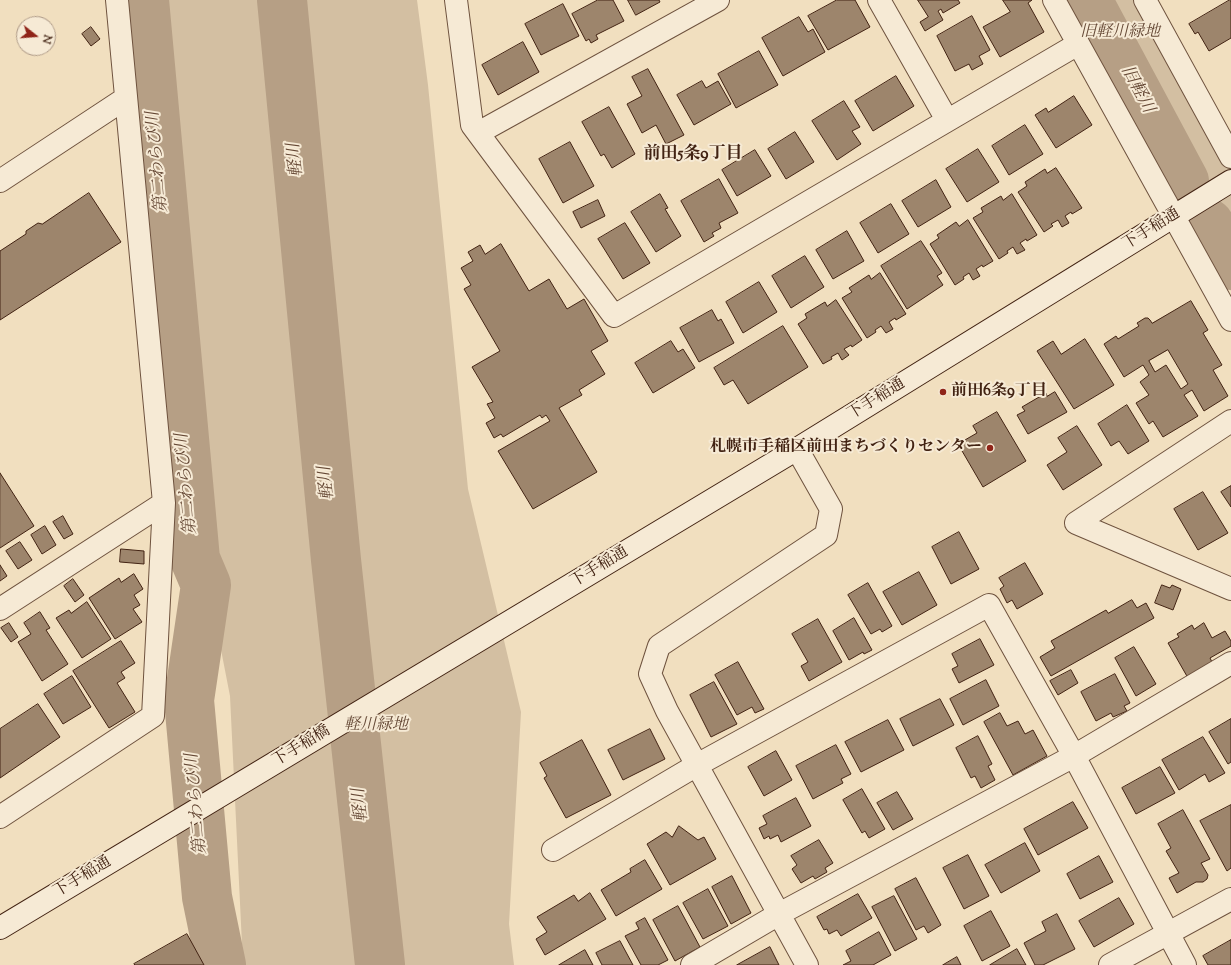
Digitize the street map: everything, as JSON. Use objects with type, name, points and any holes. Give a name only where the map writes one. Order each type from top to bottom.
[{"type":"street","points":[[0,817],[153,716],[164,503],[117,0]]},
{"type":"street","points":[[456,0],[472,125],[614,316],[1078,44]]},
{"type":"street","points":[[478,133],[718,0]]},
{"type":"street","points":[[879,0],[947,120]]},
{"type":"street","points":[[1054,0],[1231,320]]},
{"type":"street","points":[[1145,0],[1231,157]]},
{"type":"street","points":[[0,181],[126,98]]},
{"type":"street","name":"下手稲通","points":[[520,616],[797,449],[1231,181]]},
{"type":"street","points":[[1231,421],[1076,523],[1231,589]]},
{"type":"street","points":[[797,449],[831,509],[826,535],[659,646],[650,674],[667,711],[807,965]]},
{"type":"street","points":[[0,609],[164,503]]},
{"type":"street","points":[[553,850],[697,765],[989,605],[1074,756],[1185,965]]},
{"type":"street","name":"下手稲橋","points":[[166,828],[520,616]]},
{"type":"street","points":[[692,965],[779,914],[1074,756],[1231,663]]},
{"type":"street","name":"下手稲通","points":[[0,928],[166,828]]},
{"type":"street","points":[[1110,965],[1167,932],[1231,898]]},
{"type":"green space","name":"軽川緑地","points":[[145,0],[417,0],[428,85],[468,489],[521,712],[509,924],[514,965],[243,965],[230,696],[188,480]]},
{"type":"green space","name":"旧軽川緑地","points":[[1067,0],[1137,0],[1231,172],[1231,291]]},
{"type":"building","points":[[598,0],[613,0],[624,21],[596,35],[598,39],[591,43],[589,39],[586,41],[572,14]]},
{"type":"building","points":[[628,0],[659,0],[660,2],[636,15]]},
{"type":"building","points":[[837,0],[855,0],[870,27],[828,50],[808,16]]},
{"type":"building","points":[[918,0],[958,0],[960,3],[943,13],[941,9],[938,11],[943,20],[925,31],[920,22],[928,17]]},
{"type":"building","points":[[1003,0],[1032,0],[1028,3],[1044,32],[1000,57],[983,27],[1010,12]]},
{"type":"building","points":[[1230,0],[1231,38],[1209,51],[1198,32],[1195,34],[1189,24]]},
{"type":"building","points":[[563,4],[579,36],[541,55],[525,24]]},
{"type":"building","points":[[972,16],[990,50],[979,56],[983,64],[972,70],[969,64],[955,71],[937,36]]},
{"type":"building","points":[[799,17],[808,32],[813,29],[825,52],[783,76],[762,38]]},
{"type":"building","points":[[91,27],[100,39],[91,46],[82,34]]},
{"type":"building","points":[[523,42],[539,72],[498,95],[482,65]]},
{"type":"building","points":[[759,51],[778,85],[736,108],[718,74]]},
{"type":"building","points":[[648,69],[684,135],[666,144],[656,125],[642,133],[627,104],[642,96],[632,77]]},
{"type":"building","points":[[896,76],[914,106],[873,131],[855,101]]},
{"type":"building","points":[[702,81],[706,88],[718,81],[731,104],[694,125],[677,95]]},
{"type":"building","points":[[1074,96],[1092,125],[1056,148],[1035,115],[1046,108],[1048,112]]},
{"type":"building","points":[[844,101],[860,127],[852,131],[861,144],[837,160],[812,121]]},
{"type":"building","points":[[609,107],[635,154],[612,168],[604,154],[601,156],[582,122]]},
{"type":"building","points":[[1025,125],[1043,154],[1009,175],[992,146]]},
{"type":"building","points":[[795,132],[814,162],[786,179],[768,149]]},
{"type":"building","points":[[570,142],[594,186],[563,203],[539,159]]},
{"type":"building","points":[[978,149],[999,182],[967,202],[946,169]]},
{"type":"building","points":[[755,150],[771,176],[737,196],[722,170]]},
{"type":"building","points":[[1056,168],[1082,208],[1065,216],[1069,223],[1062,227],[1058,220],[1051,224],[1053,226],[1044,232],[1018,192],[1027,186],[1025,182],[1045,169],[1047,173]]},
{"type":"building","points":[[719,179],[738,213],[719,223],[721,228],[712,233],[714,236],[704,242],[681,201]]},
{"type":"building","points":[[936,180],[951,207],[918,227],[902,201]]},
{"type":"building","points":[[89,193],[121,242],[0,320],[0,251],[26,234],[26,231],[38,223],[42,224]]},
{"type":"building","points":[[660,194],[668,208],[665,209],[681,236],[656,252],[631,212]]},
{"type":"building","points":[[1012,194],[1037,235],[1020,243],[1025,250],[1017,254],[1013,247],[1007,251],[1008,253],[999,259],[973,218],[983,212],[981,208],[1001,196],[1003,200]]},
{"type":"building","points":[[598,200],[605,216],[581,228],[573,212]]},
{"type":"building","points":[[891,204],[909,234],[878,253],[860,223]]},
{"type":"building","points":[[968,220],[993,261],[976,269],[980,276],[973,280],[969,273],[963,277],[964,279],[955,285],[930,244],[939,238],[937,235],[956,222],[959,226]]},
{"type":"building","points":[[625,223],[650,263],[623,279],[598,239]]},
{"type":"building","points":[[847,231],[864,261],[833,279],[816,250]]},
{"type":"building","points":[[921,241],[942,273],[937,276],[943,285],[907,309],[881,266]]},
{"type":"building","points":[[501,244],[529,291],[549,279],[567,309],[584,299],[608,341],[591,351],[605,374],[579,390],[582,395],[559,408],[597,472],[533,509],[498,451],[550,421],[546,415],[542,418],[540,415],[503,437],[501,434],[494,438],[486,423],[495,418],[487,404],[493,402],[472,367],[500,351],[464,289],[471,285],[461,268],[473,261],[468,252],[480,245],[485,254]]},
{"type":"building","points":[[805,256],[824,287],[791,308],[772,276]]},
{"type":"building","points":[[880,273],[906,314],[889,322],[893,329],[886,333],[881,326],[875,330],[876,332],[867,338],[842,298],[852,292],[849,288],[869,275],[871,279]]},
{"type":"building","points":[[759,282],[777,312],[743,333],[726,302]]},
{"type":"building","points":[[836,300],[862,340],[852,347],[851,345],[844,349],[849,355],[842,360],[838,353],[831,357],[832,359],[823,364],[798,324],[807,318],[805,314],[825,302],[827,306]]},
{"type":"building","points":[[1191,301],[1208,330],[1203,333],[1222,365],[1213,370],[1228,396],[1204,411],[1192,390],[1184,395],[1198,416],[1163,437],[1153,421],[1149,424],[1136,403],[1149,395],[1140,382],[1149,375],[1143,365],[1124,377],[1104,344],[1116,336],[1118,339],[1139,326],[1137,323],[1145,318],[1148,318],[1152,323]],"holes":[[[1168,350],[1188,384],[1181,389],[1166,365],[1155,372],[1149,361]]]},
{"type":"building","points":[[712,310],[718,321],[721,319],[734,343],[699,362],[680,328]]},
{"type":"building","points":[[783,326],[808,367],[748,404],[733,380],[724,385],[714,368]]},
{"type":"building","points":[[1085,339],[1114,385],[1074,409],[1037,351],[1053,341],[1061,354]]},
{"type":"building","points":[[671,341],[678,352],[683,349],[695,368],[653,393],[635,363]]},
{"type":"building","points":[[1055,392],[1067,412],[1028,434],[1017,415],[1025,411],[1022,407],[1046,393],[1047,396]]},
{"type":"building","points":[[1127,405],[1149,441],[1128,454],[1119,441],[1111,446],[1098,424]]},
{"type":"building","points":[[997,412],[1026,461],[983,487],[958,444],[977,433],[973,426]]},
{"type":"building","points":[[1077,426],[1102,465],[1063,490],[1047,465],[1067,452],[1058,438]]},
{"type":"building","points":[[0,473],[34,526],[0,548]]},
{"type":"building","points":[[1231,486],[1231,507],[1221,492]]},
{"type":"building","points":[[1203,492],[1228,533],[1198,550],[1174,509]]},
{"type":"building","points":[[63,516],[73,534],[64,539],[53,522]]},
{"type":"building","points":[[45,526],[56,545],[42,554],[31,535]]},
{"type":"building","points":[[959,532],[979,569],[951,584],[932,547]]},
{"type":"building","points":[[20,542],[32,560],[18,569],[6,551]]},
{"type":"building","points":[[121,549],[144,551],[144,564],[120,562]]},
{"type":"building","points":[[1025,563],[1043,594],[1017,609],[1012,600],[1007,603],[1000,589],[1004,586],[999,578]]},
{"type":"building","points":[[0,565],[7,576],[0,581]]},
{"type":"building","points":[[919,572],[937,605],[902,625],[883,592]]},
{"type":"building","points":[[134,574],[143,589],[134,595],[140,605],[133,609],[142,622],[115,639],[89,598],[119,578],[121,582]]},
{"type":"building","points":[[73,579],[84,595],[75,602],[64,586]]},
{"type":"building","points":[[868,583],[892,626],[882,632],[880,629],[871,634],[848,595]]},
{"type":"building","points":[[1162,585],[1170,588],[1172,585],[1181,589],[1173,610],[1155,603]]},
{"type":"building","points":[[1132,600],[1137,608],[1146,603],[1154,618],[1051,676],[1040,657],[1055,648],[1051,641],[1106,610],[1108,613]]},
{"type":"building","points":[[87,602],[111,639],[82,658],[56,618],[69,610],[71,613]]},
{"type":"building","points":[[40,612],[50,628],[46,630],[68,664],[42,681],[18,642],[31,634],[24,623]]},
{"type":"building","points":[[854,618],[872,650],[864,654],[863,652],[849,660],[833,631]]},
{"type":"building","points":[[818,619],[842,662],[809,681],[801,666],[808,662],[792,634]]},
{"type":"building","points":[[9,623],[18,637],[11,642],[1,628]]},
{"type":"building","points":[[1204,623],[1212,638],[1225,631],[1231,641],[1231,646],[1210,658],[1213,664],[1188,678],[1168,643],[1179,637],[1177,634],[1192,625],[1194,629]]},
{"type":"building","points":[[980,639],[994,665],[959,683],[952,669],[958,666],[952,654]]},
{"type":"building","points":[[121,641],[135,663],[121,672],[125,678],[117,683],[135,712],[109,728],[73,671]]},
{"type":"building","points":[[1134,647],[1156,684],[1136,696],[1115,658]]},
{"type":"building","points":[[738,662],[764,709],[755,713],[752,707],[737,715],[715,675]]},
{"type":"building","points":[[1071,670],[1078,683],[1058,695],[1050,681]]},
{"type":"building","points":[[1115,674],[1130,703],[1124,706],[1127,711],[1113,717],[1111,713],[1096,721],[1081,692]]},
{"type":"building","points":[[72,676],[91,707],[63,724],[44,694]]},
{"type":"building","points":[[986,680],[999,706],[963,725],[950,699]]},
{"type":"building","points":[[714,682],[737,724],[711,737],[690,695]]},
{"type":"building","points":[[940,699],[954,725],[913,746],[900,719]]},
{"type":"building","points":[[38,704],[60,737],[0,778],[0,729]]},
{"type":"building","points":[[1000,713],[1007,726],[1018,721],[1025,734],[1033,730],[1047,756],[1013,775],[984,722]]},
{"type":"building","points":[[1231,719],[1231,762],[1228,764],[1209,732]]},
{"type":"building","points":[[888,720],[904,750],[861,772],[845,742]]},
{"type":"building","points":[[650,729],[665,759],[623,780],[608,750]]},
{"type":"building","points":[[978,736],[992,764],[988,766],[995,780],[981,788],[975,776],[971,778],[956,748]]},
{"type":"building","points":[[1203,737],[1225,773],[1209,782],[1205,774],[1179,790],[1162,760]]},
{"type":"building","points":[[582,740],[611,795],[566,818],[544,778],[547,776],[540,763]]},
{"type":"building","points":[[836,745],[851,774],[841,779],[843,783],[813,799],[796,766]]},
{"type":"building","points":[[776,751],[792,780],[764,796],[748,767]]},
{"type":"building","points":[[1160,767],[1175,793],[1136,814],[1122,788]]},
{"type":"building","points":[[862,789],[885,829],[869,838],[865,831],[862,833],[843,800]]},
{"type":"building","points":[[897,792],[913,819],[893,830],[877,803]]},
{"type":"building","points":[[796,798],[811,826],[781,842],[778,835],[770,839],[769,836],[764,839],[759,828],[767,824],[763,816]]},
{"type":"building","points":[[1073,802],[1088,828],[1038,855],[1024,829]]},
{"type":"building","points":[[1231,805],[1231,868],[1227,871],[1200,821]]},
{"type":"building","points":[[1183,810],[1210,859],[1201,863],[1208,875],[1207,879],[1203,882],[1196,882],[1177,893],[1169,878],[1179,873],[1166,851],[1171,848],[1158,824]]},
{"type":"building","points":[[679,826],[698,840],[704,837],[716,859],[670,885],[647,844],[666,832],[672,837]]},
{"type":"building","points":[[819,840],[833,863],[825,868],[827,872],[815,879],[813,876],[801,883],[792,869],[797,865],[791,856]]},
{"type":"building","points":[[1025,843],[1040,871],[1001,893],[985,865]]},
{"type":"building","points":[[968,855],[989,896],[964,909],[943,868]]},
{"type":"building","points":[[1099,856],[1113,882],[1080,899],[1067,874]]},
{"type":"building","points":[[645,860],[662,889],[616,916],[601,890],[631,872],[630,869]]},
{"type":"building","points":[[732,876],[751,913],[731,924],[712,887]]},
{"type":"building","points":[[916,878],[941,925],[928,933],[924,926],[916,930],[895,889]]},
{"type":"building","points":[[708,889],[728,926],[703,939],[683,903]]},
{"type":"building","points":[[590,893],[606,919],[545,955],[536,939],[547,932],[537,917],[574,895],[578,901]]},
{"type":"building","points":[[858,894],[872,918],[841,936],[837,930],[829,934],[827,929],[824,930],[817,917]]},
{"type":"building","points":[[894,896],[917,939],[895,951],[872,907]]},
{"type":"building","points":[[1119,898],[1134,924],[1094,947],[1079,921]]},
{"type":"building","points":[[678,906],[700,947],[675,961],[653,920]]},
{"type":"building","points":[[991,911],[1010,946],[982,961],[964,926]]},
{"type":"building","points":[[1057,914],[1075,949],[1043,965],[1035,965],[1024,943],[1046,931],[1042,922]]},
{"type":"building","points":[[645,918],[668,960],[658,965],[641,965],[625,936],[639,929],[636,923]]},
{"type":"building","points":[[879,932],[891,955],[873,965],[843,965],[851,961],[846,951]]},
{"type":"building","points":[[187,934],[204,965],[134,964]]},
{"type":"building","points":[[1231,940],[1231,965],[1208,965],[1203,956]]},
{"type":"building","points":[[620,941],[633,965],[602,965],[596,953]]},
{"type":"building","points":[[770,947],[779,965],[737,965]]},
{"type":"building","points":[[1017,949],[1026,965],[990,965]]},
{"type":"building","points":[[585,950],[593,965],[559,965]]},
{"type":"building","points":[[957,957],[961,965],[943,965]]},
{"type":"waterway","name":"第二わらび川","points":[[144,0],[195,559],[206,585],[189,700],[207,897],[221,965]]},
{"type":"waterway","name":"軽川","points":[[282,0],[336,560],[380,965]]},
{"type":"waterway","name":"旧軽川","points":[[1087,0],[1184,181]]},
{"type":"waterway","name":"旧軽川","points":[[1209,224],[1231,265]]},
{"type":"place","name":"前田6条9丁目","points":[[943,392]]},
{"type":"place","name":"札幌市手稲区前田まちづくりセンター","points":[[990,448]]},
{"type":"district","name":"前田5条9丁目","points":[[693,155]]}]
